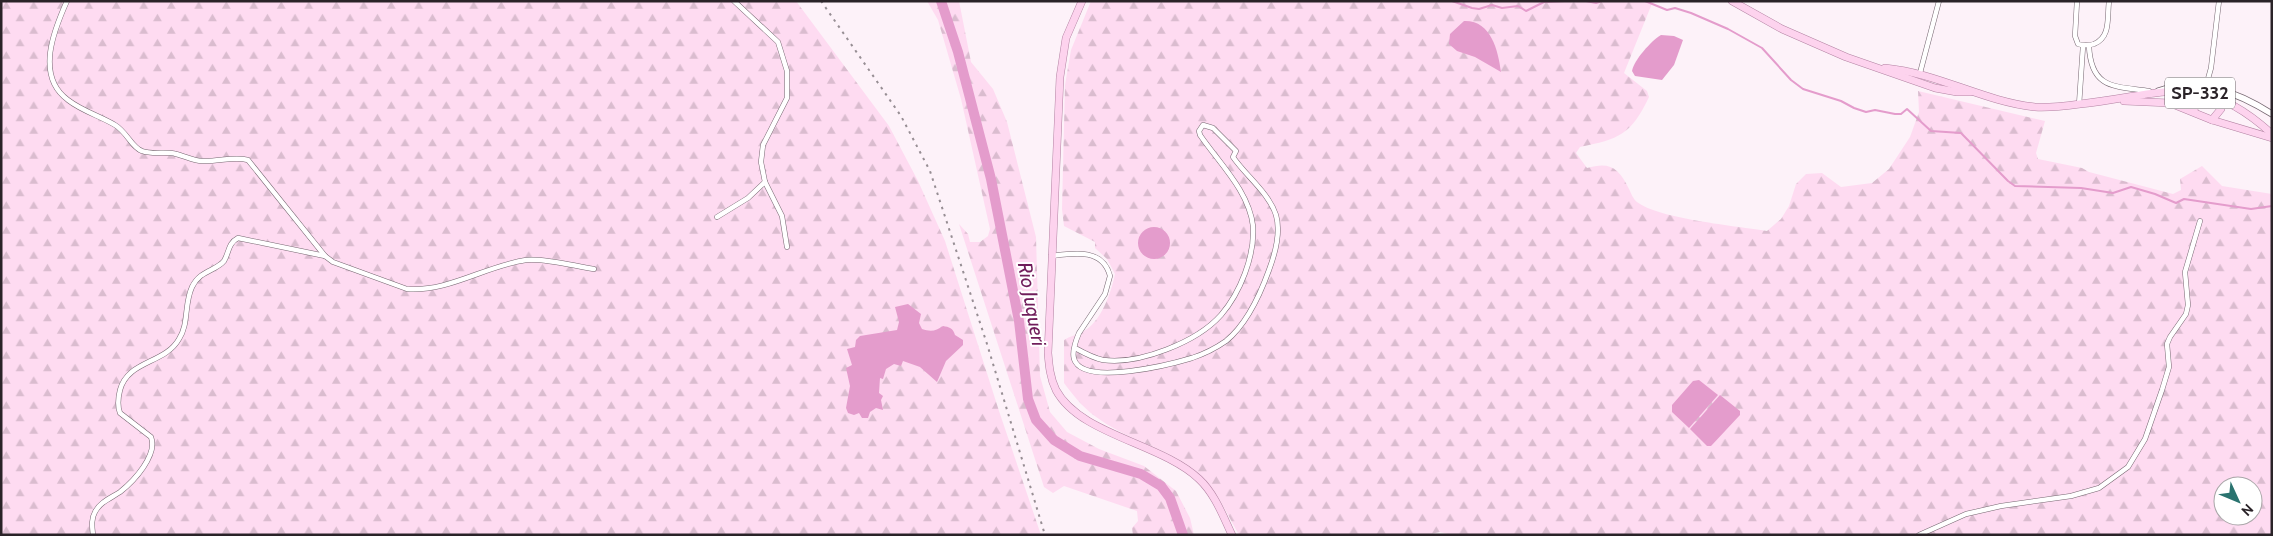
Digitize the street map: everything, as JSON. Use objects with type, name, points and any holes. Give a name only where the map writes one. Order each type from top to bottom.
[{"type":"main road","points":[[1082,1],[1066,38],[1062,56],[1051,256],[1048,353],[1052,381],[1056,391],[1073,411],[1082,418],[1151,450],[1194,476],[1209,490],[1232,535]]},
{"type":"main road","name":"SP-332","points":[[1732,1],[1803,39],[1846,57],[1885,68],[1936,88],[1956,92],[1974,92]]},
{"type":"main road","name":"SP-332","points":[[1885,68],[1920,73],[1958,84],[1974,92],[2035,107],[2079,105],[2154,92],[2199,92],[2223,99],[2238,106],[2272,134]]},
{"type":"main road","points":[[2194,111],[2194,101],[2199,92],[2206,86]]},
{"type":"main road","points":[[2212,120],[2219,114],[2223,90]]},
{"type":"main road","name":"SP-332","points":[[2116,100],[2170,103],[2194,111],[2212,120],[2272,138]]},
{"type":"street","points":[[67,1],[53,37],[50,51],[50,67],[54,80],[63,96],[122,129],[134,145],[143,152],[175,153],[201,161],[239,157],[248,160],[325,256],[333,262],[407,288],[417,289],[449,284],[527,260],[594,269]]},
{"type":"street","points":[[734,1],[778,42],[787,71],[787,98],[763,145],[761,162],[765,182],[782,216],[787,247]]},
{"type":"street","points":[[1920,73],[1939,1]]},
{"type":"street","points":[[2077,1],[2075,36],[2078,44],[2086,46],[2101,41],[2106,36],[2108,1]]},
{"type":"street","points":[[2206,86],[2212,68],[2219,1]]},
{"type":"street","points":[[2086,46],[2094,72],[2101,81],[2108,85],[2154,92],[2168,87],[2206,86],[2244,98],[2272,114]]},
{"type":"street","points":[[2079,105],[2086,46]]},
{"type":"street","points":[[1051,256],[1076,253],[1094,256],[1103,261],[1108,270],[1107,288],[1079,333],[1075,348],[1074,359],[1078,365],[1091,372],[1100,374],[1192,358],[1228,340],[1253,306],[1274,254],[1278,233],[1276,217],[1271,204],[1235,160],[1233,156],[1236,151],[1210,126],[1200,127],[1200,135],[1238,187],[1251,215],[1252,240],[1248,263],[1236,292],[1214,321],[1183,342],[1153,354],[1121,361],[1104,360],[1075,348]]},
{"type":"street","points":[[717,217],[748,198],[765,182]]},
{"type":"street","points":[[1919,535],[1966,514],[2001,506],[2071,496],[2099,488],[2128,467],[2145,439],[2162,390],[2169,367],[2167,344],[2170,336],[2186,314],[2188,305],[2185,272],[2200,221]]},
{"type":"street","points":[[93,535],[92,519],[96,511],[103,502],[125,488],[146,463],[153,448],[151,437],[120,413],[118,398],[121,384],[132,371],[171,349],[179,339],[184,328],[187,300],[197,280],[203,273],[220,265],[234,240],[240,238],[325,256]]},
{"type":"green space","points":[[1,1],[796,1],[889,126],[918,181],[945,241],[1041,535],[1,535]]},
{"type":"green space","points":[[927,1],[959,1],[971,62],[993,89],[1007,122],[1036,237],[1040,376],[1050,412],[1067,432],[1099,449],[1144,466],[1176,491],[1190,518],[1194,535],[1133,535],[1132,528],[1138,521],[1137,511],[1064,486],[1053,493],[1044,487],[959,224],[968,234],[970,242],[980,242],[988,236],[990,229],[961,99],[938,20]]},
{"type":"green space","points":[[1091,1],[1653,1],[1624,73],[1647,91],[1649,97],[1630,127],[1614,138],[1580,147],[1576,153],[1587,168],[1602,165],[1613,168],[1621,176],[1636,201],[1662,213],[1699,221],[1767,231],[1781,219],[1789,206],[1796,184],[1806,174],[1822,173],[1841,187],[1872,183],[1889,169],[1910,137],[1919,112],[1918,91],[2045,121],[2036,153],[2038,159],[2082,168],[2089,172],[2173,194],[2181,190],[2180,179],[2202,166],[2222,186],[2272,194],[2272,535],[1452,535],[1440,532],[1426,535],[1239,535],[1212,489],[1190,467],[1180,460],[1112,428],[1081,404],[1064,383],[1064,340],[1089,328],[1095,322],[1108,298],[1115,274],[1107,259],[1095,248],[1095,242],[1064,226],[1062,209],[1065,85],[1071,50]]},
{"type":"shaded area","points":[[1464,21],[1481,25],[1487,31],[1495,46],[1501,72],[1475,57],[1457,51],[1449,44],[1450,34]]},
{"type":"shaded area","points":[[1661,35],[1674,36],[1683,40],[1674,65],[1662,80],[1635,76],[1632,71],[1639,56]]},
{"type":"shaded area","points":[[1154,227],[1166,231],[1170,243],[1166,255],[1154,259],[1142,255],[1138,243],[1142,231]]},
{"type":"shaded area","points":[[908,304],[921,314],[919,323],[922,329],[931,331],[943,326],[949,327],[955,335],[963,340],[963,345],[946,361],[937,382],[920,367],[903,361],[901,366],[894,364],[886,369],[883,379],[880,378],[879,393],[883,396],[881,400],[883,410],[876,408],[870,412],[868,418],[862,418],[859,413],[854,415],[848,413],[846,408],[850,386],[846,368],[852,365],[847,349],[855,347],[856,340],[860,336],[897,330],[899,322],[895,307]]},
{"type":"shaded area","points":[[1699,380],[1718,395],[1689,428],[1672,412],[1672,405],[1693,381]]},
{"type":"shaded area","points":[[1720,395],[1740,411],[1740,415],[1711,446],[1707,446],[1690,429]]},
{"type":"waterway","name":"Rio Juqueri","points":[[941,1],[958,52],[991,179],[1019,321],[1028,399],[1036,420],[1054,440],[1080,456],[1141,474],[1161,486],[1170,498],[1183,535]]},
{"type":"waterway","points":[[1452,1],[1479,9],[1492,5],[1502,8],[1518,6],[1526,11],[1544,2],[1565,1]]},
{"type":"waterway","points":[[1586,1],[1596,3],[1602,1]]},
{"type":"waterway","points":[[1645,1],[1667,10],[1675,8],[1691,13],[1728,29],[1762,48],[1791,80],[1803,89],[1841,101],[1866,112],[1875,110],[1901,114],[1907,109],[1931,131],[1961,133],[2015,186],[2081,188],[2113,193],[2131,187],[2176,203],[2184,199],[2251,209],[2272,206]]},
{"type":"railway","points":[[821,1],[901,116],[930,171],[987,344],[1045,535]]}]
